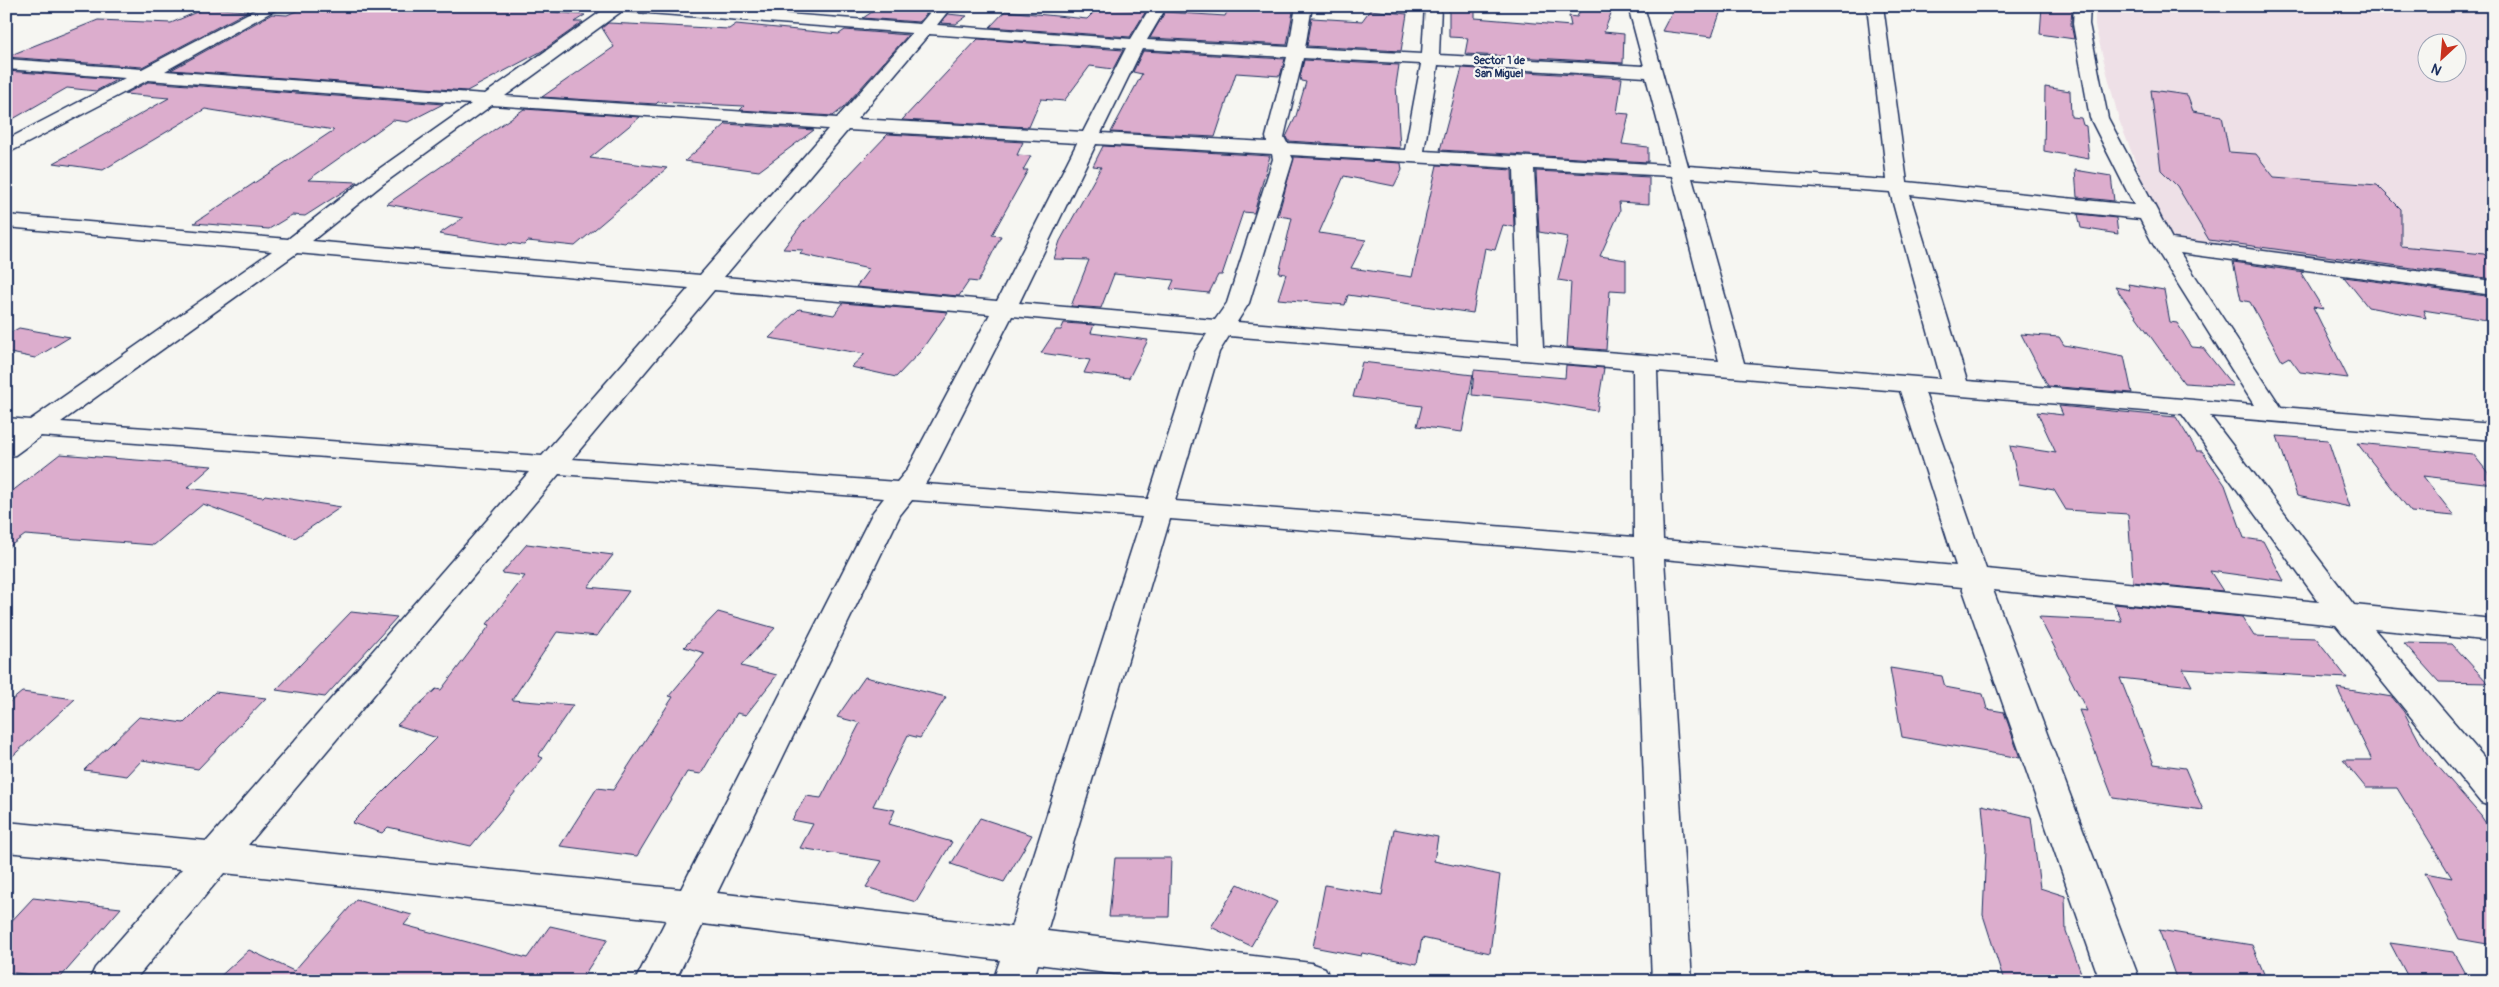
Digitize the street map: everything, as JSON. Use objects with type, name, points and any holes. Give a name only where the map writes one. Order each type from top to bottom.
[{"type":"street","points":[[6,148],[274,6]]},
{"type":"street","points":[[612,6],[1136,44],[1653,72]]},
{"type":"street","points":[[6,449],[293,246],[376,180],[486,99],[619,6]]},
{"type":"street","points":[[109,981],[944,6]]},
{"type":"street","points":[[655,981],[887,512],[919,473],[1005,308],[1136,44],[1160,6]]},
{"type":"street","points":[[1013,981],[1157,509],[1207,352],[1238,303],[1283,158],[1275,137],[1296,53],[1304,6]]},
{"type":"street","points":[[1414,158],[1430,60],[1433,6]]},
{"type":"street","points":[[1636,6],[1733,369]]},
{"type":"street","points":[[2082,6],[2081,24],[2099,118],[2146,213],[2164,244],[2272,413]]},
{"type":"street","points":[[1873,8],[1898,187],[1956,387]]},
{"type":"street","points":[[6,64],[380,93],[841,125],[1414,158],[1679,171],[1898,187],[2146,213]]},
{"type":"street","points":[[1524,163],[1531,353]]},
{"type":"street","points":[[6,221],[708,281],[1222,328],[2493,432]]},
{"type":"street","points":[[2164,244],[2493,288]]},
{"type":"street","points":[[1645,362],[1649,548],[1672,981]]},
{"type":"street","points":[[1910,384],[1974,578],[2120,981]]},
{"type":"street","points":[[2189,406],[2345,615],[2493,793]]},
{"type":"street","points":[[6,426],[1157,509],[1649,548],[1974,578],[2493,630]]},
{"type":"street","points":[[6,837],[345,869],[693,907],[1024,945],[1311,981]]},
{"type":"shaded area","points":[[2095,6],[2493,6],[2493,282],[2166,241],[2119,120],[2095,26]]},
{"type":"building","points":[[308,6],[549,6],[541,11],[585,15],[574,22],[583,22],[542,51],[467,91],[171,70],[272,14],[287,15]]},
{"type":"building","points":[[881,6],[928,11],[919,22],[863,18]]},
{"type":"building","points":[[1230,6],[1294,6],[1287,45],[1150,38],[1165,12],[1225,16]]},
{"type":"building","points":[[1582,6],[1613,8],[1604,32],[1624,34],[1623,63],[1465,54],[1468,38],[1449,37],[1449,7],[1475,8],[1475,18],[1571,26],[1569,16],[1577,17]]},
{"type":"building","points":[[1675,6],[1721,10],[1712,37],[1662,31]]},
{"type":"building","points":[[2042,6],[2072,6],[2071,24],[2074,39],[2040,34]]},
{"type":"building","points":[[1099,7],[1146,11],[1130,37],[990,27],[1005,11],[1087,19]]},
{"type":"building","points":[[206,8],[248,11],[142,67],[6,57],[98,20],[171,23]]},
{"type":"building","points":[[1370,10],[1407,14],[1401,51],[1307,46],[1312,18],[1362,21]]},
{"type":"building","points":[[948,14],[967,16],[956,24],[941,23]]},
{"type":"building","points":[[608,23],[729,29],[736,24],[839,34],[845,30],[908,35],[843,108],[833,116],[740,110],[744,106],[658,102],[656,104],[542,97],[614,47],[602,28]]},
{"type":"building","points":[[978,39],[1123,50],[1113,69],[1090,66],[1064,101],[1041,99],[1029,127],[902,120]]},
{"type":"building","points":[[1143,51],[1285,59],[1280,76],[1236,73],[1215,137],[1111,132],[1142,74],[1133,72]]},
{"type":"building","points":[[1304,60],[1399,65],[1396,85],[1400,148],[1288,141],[1286,137],[1296,116],[1306,82],[1301,81],[1300,77]]},
{"type":"building","points":[[1462,68],[1622,78],[1617,113],[1629,114],[1622,144],[1648,147],[1648,162],[1440,150]]},
{"type":"building","points":[[6,71],[118,79],[96,91],[67,88],[6,123]]},
{"type":"building","points":[[148,82],[443,104],[408,122],[393,120],[308,180],[358,182],[305,216],[292,215],[269,229],[194,223],[334,130],[205,109],[103,170],[54,163],[169,98],[125,94]]},
{"type":"building","points":[[2045,87],[2070,91],[2071,117],[2081,118],[2083,125],[2086,126],[2089,159],[2044,151]]},
{"type":"building","points":[[2151,90],[2187,95],[2193,111],[2222,116],[2229,152],[2256,154],[2274,177],[2377,185],[2401,209],[2401,246],[2484,254],[2493,263],[2493,279],[2209,240],[2177,186],[2161,170]]},
{"type":"building","points":[[524,109],[640,117],[590,158],[667,168],[575,246],[528,241],[524,245],[509,243],[507,245],[439,234],[463,218],[387,204]]},
{"type":"building","points":[[726,124],[814,130],[759,171],[685,161]]},
{"type":"building","points":[[888,134],[1023,142],[1017,155],[1031,156],[1023,170],[1028,170],[992,235],[1001,236],[978,282],[969,281],[959,296],[856,287],[869,269],[800,254],[803,250],[783,249],[802,224]]},
{"type":"building","points":[[1103,146],[1270,156],[1254,213],[1243,212],[1222,275],[1218,275],[1209,293],[1170,289],[1174,280],[1114,274],[1101,308],[1071,306],[1089,260],[1054,259],[1060,241],[1101,167],[1093,166]]},
{"type":"building","points":[[1294,157],[1401,163],[1402,170],[1394,186],[1344,176],[1319,233],[1366,240],[1351,268],[1412,277],[1437,165],[1512,170],[1514,227],[1503,225],[1495,250],[1485,248],[1473,313],[1348,295],[1345,305],[1278,299],[1286,274],[1279,273],[1292,218],[1278,216]]},
{"type":"building","points":[[2075,170],[2111,176],[2114,201],[2077,197]]},
{"type":"building","points":[[1536,171],[1649,177],[1649,204],[1619,202],[1620,211],[1600,256],[1626,260],[1626,291],[1610,290],[1606,350],[1567,347],[1571,282],[1558,280],[1568,237],[1539,232]]},
{"type":"building","points":[[2078,214],[2116,218],[2118,234],[2081,228]]},
{"type":"building","points":[[2233,262],[2304,272],[2301,273],[2323,309],[2313,307],[2348,378],[2300,372],[2289,357],[2282,361],[2250,302],[2241,300]]},
{"type":"building","points":[[2344,277],[2493,297],[2493,321],[2423,310],[2426,318],[2368,307]]},
{"type":"building","points":[[2128,284],[2164,290],[2170,322],[2177,323],[2192,347],[2203,348],[2233,386],[2184,383],[2115,287],[2130,290]]},
{"type":"building","points":[[843,303],[948,312],[920,352],[896,377],[851,367],[865,354],[769,338],[799,309],[834,315]]},
{"type":"building","points":[[1064,323],[1094,325],[1091,333],[1148,340],[1129,378],[1084,373],[1090,360],[1041,353],[1056,330],[1061,330]]},
{"type":"building","points":[[19,328],[70,337],[35,358],[6,352],[6,335]]},
{"type":"building","points":[[2021,334],[2059,337],[2064,345],[2124,356],[2132,393],[2048,386]]},
{"type":"building","points":[[1362,362],[1473,375],[1462,432],[1417,426],[1422,406],[1353,397]]},
{"type":"building","points":[[1566,365],[1604,368],[1597,411],[1537,401],[1472,395],[1474,370],[1565,378]]},
{"type":"building","points":[[2059,406],[2176,417],[2197,451],[2202,451],[2225,485],[2244,538],[2263,541],[2284,581],[2210,571],[2223,591],[2133,582],[2128,514],[2066,510],[2054,490],[2019,484],[2010,446],[2056,453],[2037,412],[2063,415]]},
{"type":"building","points":[[2277,436],[2328,440],[2350,507],[2297,496]]},
{"type":"building","points":[[2357,443],[2473,454],[2493,479],[2493,484],[2423,476],[2454,516],[2411,512]]},
{"type":"building","points":[[60,454],[212,466],[187,488],[263,497],[265,495],[341,507],[295,538],[203,504],[154,545],[25,535],[6,549],[6,496]]},
{"type":"building","points":[[527,544],[613,555],[588,587],[629,591],[597,636],[557,632],[512,700],[573,705],[538,756],[543,758],[471,846],[388,827],[382,833],[352,823],[437,738],[397,725],[436,689],[441,690],[490,625],[487,624],[525,576],[502,573]]},
{"type":"building","points":[[2114,604],[2242,617],[2254,636],[2316,638],[2347,678],[2183,669],[2192,686],[2120,678],[2154,764],[2185,768],[2203,810],[2113,798],[2079,710],[2087,711],[2039,617],[2122,621]]},
{"type":"building","points":[[351,612],[397,617],[325,697],[276,690]]},
{"type":"building","points":[[718,612],[775,628],[741,666],[777,675],[746,715],[737,713],[701,774],[687,772],[637,856],[560,846],[597,788],[613,790],[673,697],[669,696],[705,653],[684,647]]},
{"type":"building","points":[[2404,643],[2452,644],[2488,683],[2439,682]]},
{"type":"building","points":[[1890,668],[1942,676],[1945,687],[1983,694],[1987,709],[2004,712],[2020,758],[1902,737]]},
{"type":"building","points":[[865,677],[946,697],[920,738],[908,735],[873,806],[895,810],[889,824],[952,842],[916,902],[866,887],[882,861],[800,848],[813,824],[792,820],[806,796],[821,798],[860,723],[837,717]]},
{"type":"building","points":[[2337,688],[2392,697],[2404,712],[2424,750],[2481,816],[2493,834],[2493,945],[2459,939],[2425,873],[2452,878],[2397,788],[2366,788],[2343,760],[2372,760]]},
{"type":"building","points":[[22,692],[75,699],[6,762],[6,705]]},
{"type":"building","points":[[215,692],[266,698],[198,769],[142,760],[127,776],[84,770],[139,717],[184,723]]},
{"type":"building","points":[[1982,805],[2031,817],[2040,888],[2065,896],[2066,932],[2084,981],[2004,981],[1983,915],[1986,849]]},
{"type":"building","points":[[980,818],[1032,835],[1004,882],[951,864]]},
{"type":"building","points":[[1394,829],[1438,837],[1434,861],[1500,875],[1490,953],[1422,938],[1417,964],[1362,953],[1361,956],[1313,947],[1325,885],[1382,895]]},
{"type":"building","points":[[1115,858],[1171,858],[1169,917],[1109,917]]},
{"type":"building","points":[[1238,884],[1277,902],[1251,946],[1211,927]]},
{"type":"building","points":[[33,898],[121,908],[60,978],[6,972],[6,927]]},
{"type":"building","points":[[356,900],[412,915],[404,925],[527,958],[550,926],[608,939],[580,981],[215,981],[249,950],[294,971]]},
{"type":"building","points":[[2159,930],[2252,945],[2267,981],[2177,981]]},
{"type":"building","points":[[2390,943],[2453,952],[2469,981],[2410,981]]},
{"type":"district","name":"Sector 1 de San Miguel","points":[[1499,66]]}]
